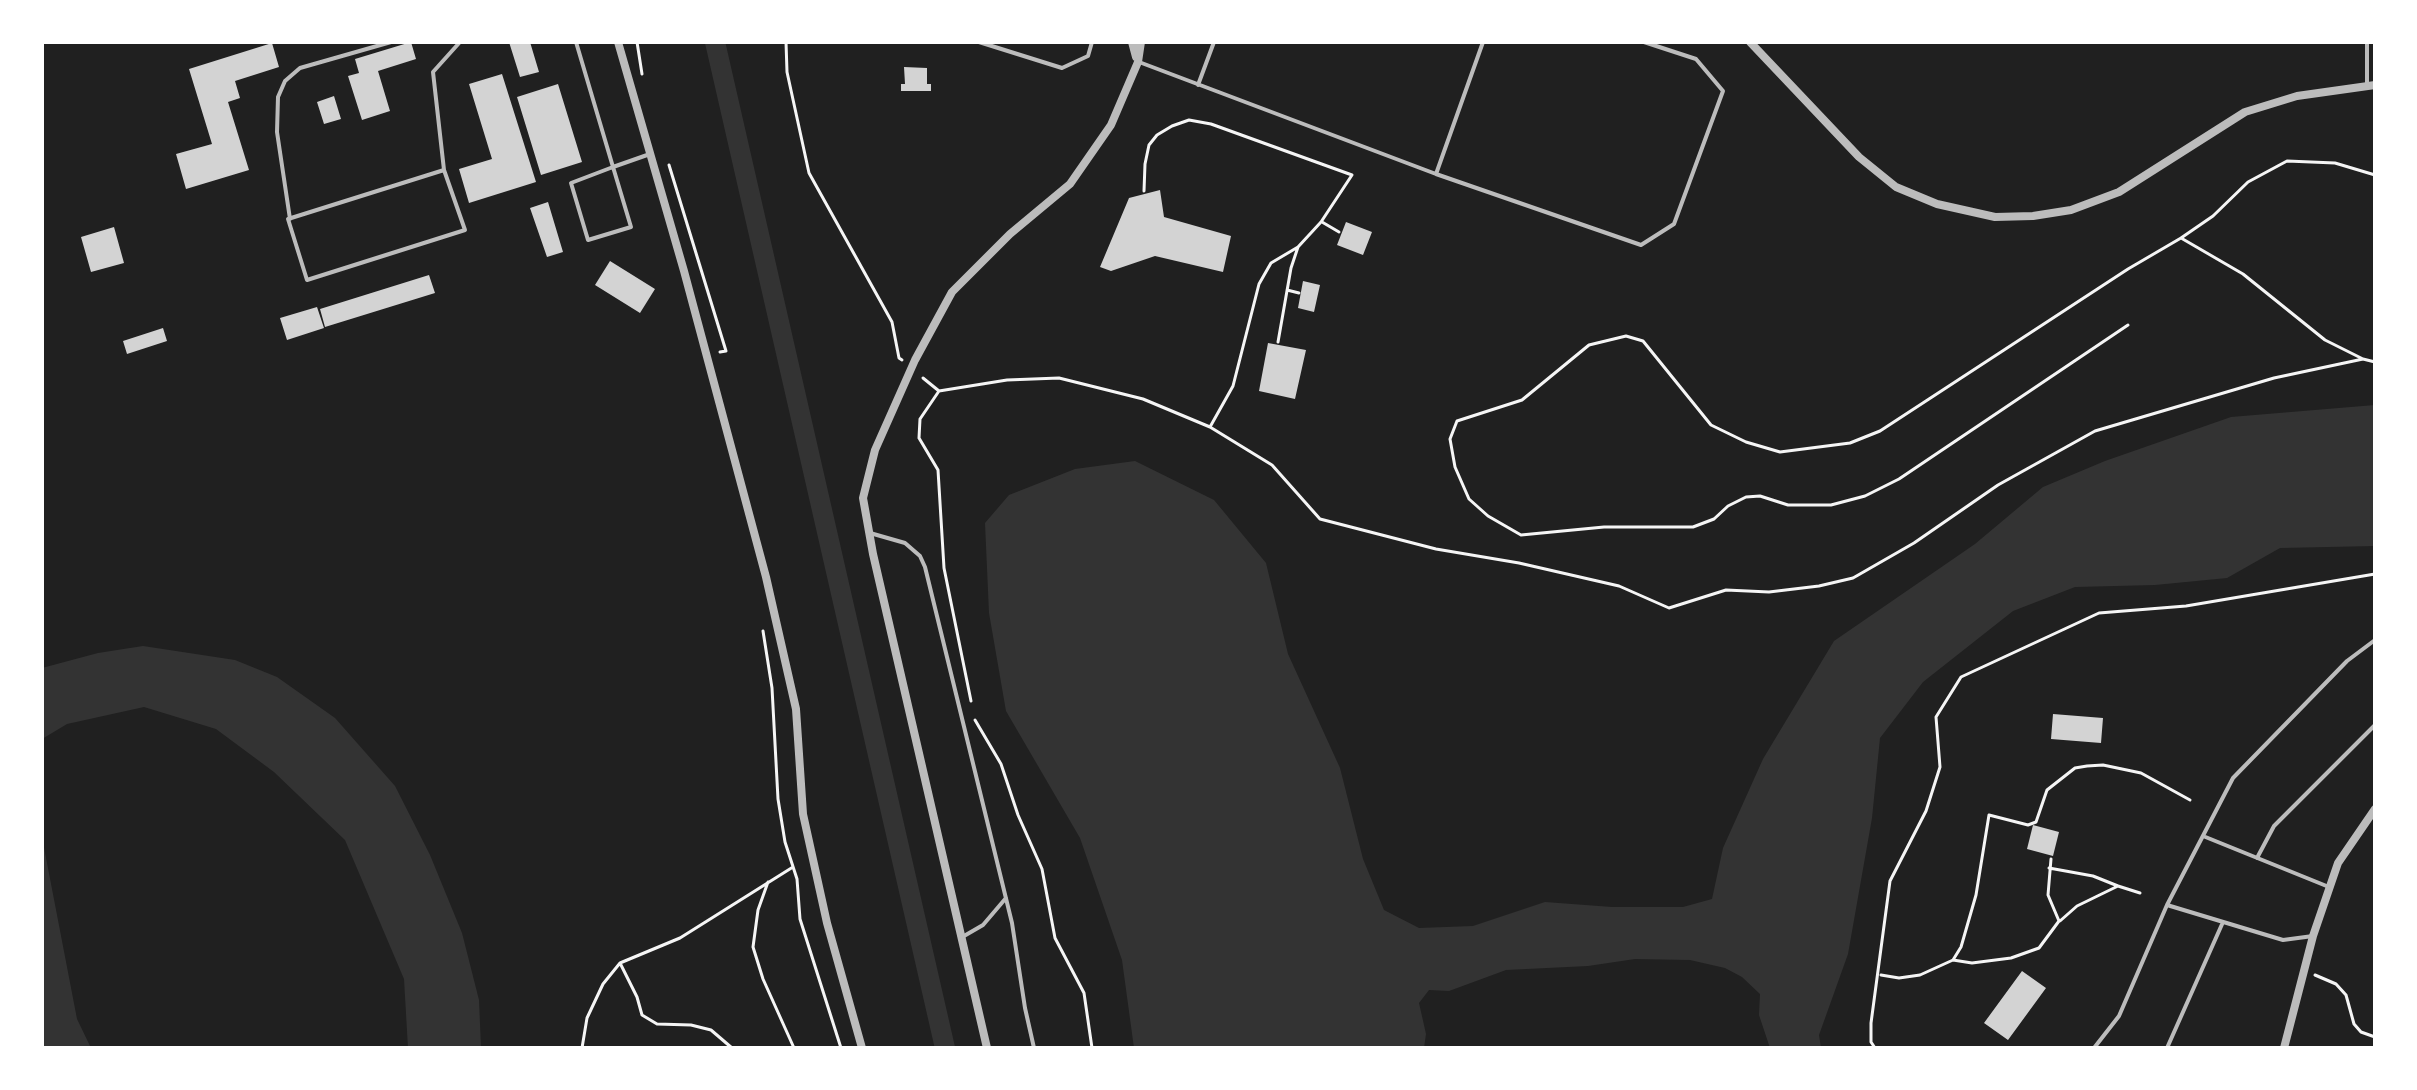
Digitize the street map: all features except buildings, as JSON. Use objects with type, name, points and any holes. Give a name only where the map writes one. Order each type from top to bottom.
[{"type":"street","points":[[618,42],[766,577],[796,709],[803,814],[827,923],[862,1048]]},
{"type":"street","points":[[1132,42],[1138,62]]},
{"type":"street","points":[[987,1048],[863,498],[875,450],[912,368],[952,292],[1010,234],[1070,184],[1111,125],[1138,62],[1141,42]]},
{"type":"street","points":[[1750,42],[1859,157],[1896,187],[1937,204],[1995,217],[2033,216],[2071,210],[2119,192],[2245,112],[2297,96],[2371,85]]},
{"type":"street","points":[[2284,1048],[2313,936],[2338,863],[2375,809]]},
{"type":"lane","points":[[391,42],[300,68],[285,81],[278,97],[277,132],[290,219],[307,280],[465,230],[444,170],[433,72],[460,42]]},
{"type":"lane","points":[[576,42],[613,167],[631,227],[588,240],[571,183],[613,167],[650,154]]},
{"type":"lane","points":[[979,42],[1062,68],[1088,56],[1092,42]]},
{"type":"lane","points":[[1198,85],[1214,42]]},
{"type":"lane","points":[[1436,174],[1483,42]]},
{"type":"lane","points":[[1138,62],[1436,174],[1641,245],[1674,224],[1723,91],[1696,59],[1644,42]]},
{"type":"lane","points":[[2367,42],[2371,85]]},
{"type":"lane","points":[[290,219],[444,170]]},
{"type":"lane","points":[[869,533],[905,543],[920,556],[925,567],[1006,898],[1034,1048]]},
{"type":"lane","points":[[2094,1048],[2119,1016],[2167,905],[2233,778],[2347,661],[2375,640]]},
{"type":"lane","points":[[2257,858],[2274,826],[2375,725]]},
{"type":"lane","points":[[2203,836],[2329,887]]},
{"type":"lane","points":[[962,938],[983,925],[1006,898]]},
{"type":"lane","points":[[2167,905],[2283,940],[2313,936]]},
{"type":"lane","points":[[2167,1048],[2223,922]]},
{"type":"path","points":[[637,42],[643,80]]},
{"type":"path","points":[[786,42],[787,72],[809,173],[892,322],[899,358],[939,391]]},
{"type":"path","points":[[1144,191],[1149,145],[1157,135],[1189,120],[1352,175],[1321,222],[1298,247],[1271,263],[1259,284],[1233,386],[1210,427]]},
{"type":"path","points":[[667,157],[726,351],[707,356]]},
{"type":"path","points":[[2128,325],[1899,479],[1865,496],[1831,505],[1788,505],[1760,496],[1746,497],[1728,506],[1714,519],[1693,527],[1604,527],[1521,535],[1488,516],[1469,499],[1455,467],[1450,439],[1457,421],[1522,400],[1589,345],[1626,336],[1643,341],[1711,425],[1746,442],[1780,452],[1850,443],[1880,431],[2128,269],[2181,238],[2213,216],[2248,182],[2287,161],[2335,163],[2375,175]]},
{"type":"path","points":[[1321,222],[1339,232]]},
{"type":"path","points":[[2181,238],[2243,274],[2325,340],[2375,362]]},
{"type":"path","points":[[1278,342],[1298,247]]},
{"type":"path","points":[[1287,290],[1299,293]]},
{"type":"path","points":[[972,705],[944,568],[938,470],[919,438],[920,419],[939,391],[1007,380],[1059,378],[1143,399],[1210,427],[1272,465],[1320,519],[1436,549],[1519,563],[1619,586],[1669,608],[1726,590],[1769,592],[1853,578],[1914,543],[1998,485],[2095,431],[2274,378],[2363,359]]},
{"type":"path","points":[[1875,1048],[1871,1042],[1871,1023],[1890,881],[1926,811],[1940,767],[1936,717],[1961,677],[2099,613],[2186,606],[2375,574]]},
{"type":"path","points":[[762,623],[772,688],[778,799],[785,842],[793,867],[800,919],[841,1048]]},
{"type":"path","points":[[975,721],[1001,764],[1018,815],[1042,869],[1055,938],[1084,993],[1092,1048]]},
{"type":"path","points":[[1953,960],[1961,947],[1976,895],[1989,815],[2028,825],[2036,822],[2047,790],[2075,768],[2087,766],[2103,765],[2141,773],[2190,800]]},
{"type":"path","points":[[2051,859],[2048,895],[2059,921]]},
{"type":"path","points":[[582,1048],[587,1018],[603,984],[620,963],[680,938],[793,867]]},
{"type":"path","points":[[2049,868],[2093,876],[2140,893]]},
{"type":"path","points":[[768,882],[758,910],[753,947],[763,979],[794,1048]]},
{"type":"path","points":[[1879,975],[1899,978],[1920,975],[1953,960],[1972,963],[1992,961],[2031,952],[2039,948],[2059,921],[2077,906],[2118,886]]},
{"type":"path","points":[[620,963],[637,997],[642,1015],[657,1024],[691,1025],[711,1030],[732,1048]]},
{"type":"path","points":[[2304,971],[2336,984],[2346,995],[2354,1024],[2361,1032],[2375,1037]]},
{"type":"shaded area","points":[[42,42],[2375,42],[2375,1048],[42,1048]]},
{"type":"shaded area","points":[[2375,405],[2375,546],[2280,548],[2227,578],[2155,585],[2075,587],[2013,611],[1923,682],[1880,738],[1872,818],[1848,954],[1819,1035],[1821,1048],[1770,1048],[1759,1015],[1760,994],[1742,977],[1725,968],[1690,960],[1635,959],[1588,966],[1506,970],[1449,991],[1429,990],[1419,1003],[1426,1034],[1424,1048],[1134,1048],[1122,960],[1080,838],[1006,711],[989,613],[985,523],[1009,495],[1075,469],[1135,461],[1214,500],[1266,563],[1288,654],[1340,768],[1363,859],[1384,910],[1419,928],[1473,926],[1545,902],[1612,907],[1683,907],[1712,899],[1723,848],[1763,759],[1834,641],[1975,544],[2043,487],[2105,461],[2231,417]]},
{"type":"shaded area","points":[[143,646],[235,660],[277,677],[335,718],[395,786],[430,855],[462,933],[479,1000],[481,1048],[408,1048],[404,979],[345,840],[274,772],[216,729],[144,707],[67,724],[42,739],[42,668],[98,653]]},
{"type":"shaded area","points":[[42,837],[77,1019],[91,1048],[42,1048]]},
{"type":"waterway","points":[[715,42],[945,1048]]}]
